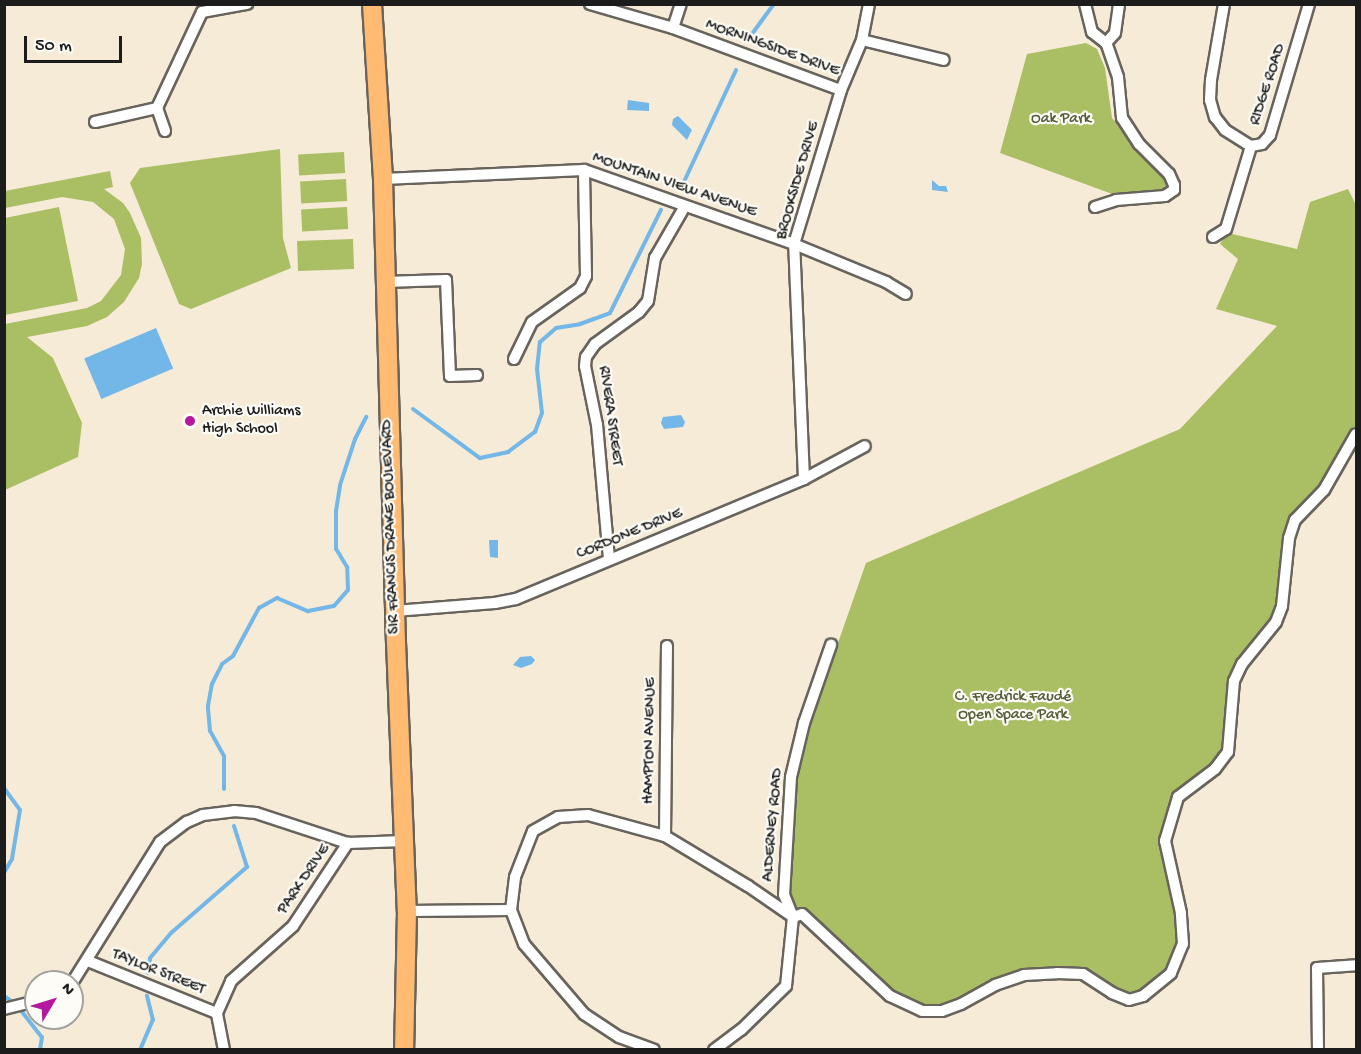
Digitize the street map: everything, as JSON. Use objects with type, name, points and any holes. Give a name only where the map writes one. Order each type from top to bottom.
[{"type":"main road","name":"SIR FRANCIS DRAKE BOULEVARD","points":[[372,4],[383,179],[384,282],[407,911],[404,1050]]},
{"type":"street","points":[[165,131],[157,108],[202,12],[247,4]]},
{"type":"street","name":"MORNINGSIDE DRIVE","points":[[590,4],[673,28],[841,90]]},
{"type":"street","points":[[673,28],[681,4]]},
{"type":"street","name":"BROOKSIDE DRIVE","points":[[804,479],[794,244],[841,90],[862,40],[869,4]]},
{"type":"street","points":[[1085,4],[1092,32],[1106,44],[1118,77],[1122,118],[1139,144],[1169,174],[1174,185],[1174,190],[1165,196],[1116,200],[1095,207]]},
{"type":"street","points":[[1106,44],[1115,33],[1119,4]]},
{"type":"street","name":"RIDGE ROAD","points":[[1224,4],[1211,80],[1210,100],[1215,117],[1220,124],[1230,135],[1251,146],[1262,144],[1269,135],[1309,4]]},
{"type":"street","points":[[862,40],[944,60]]},
{"type":"street","points":[[95,122],[157,108]]},
{"type":"street","points":[[1213,237],[1226,229],[1251,146]]},
{"type":"street","points":[[514,359],[532,322],[580,288],[586,276],[584,170]]},
{"type":"street","name":"MOUNTAIN VIEW AVENUE","points":[[383,179],[584,170],[794,244],[886,282],[906,294]]},
{"type":"street","name":"RIVERA STREET","points":[[609,559],[597,425],[585,366],[586,357],[595,344],[639,312],[648,301],[655,258],[685,206]]},
{"type":"street","points":[[384,282],[446,280],[450,376],[477,375]]},
{"type":"street","points":[[654,1050],[619,1037],[584,1014],[524,944],[511,910],[515,877],[533,831],[558,817],[588,815],[665,836],[748,886],[793,917],[802,914],[890,996],[922,1011],[942,1011],[961,1004],[995,985],[1024,975],[1057,973],[1083,974],[1112,993],[1129,1000],[1143,996],[1171,973],[1183,944],[1181,913],[1165,841],[1178,797],[1215,770],[1228,752],[1234,681],[1242,664],[1276,622],[1281,606],[1289,538],[1295,520],[1324,490],[1356,434]]},
{"type":"street","name":"CORDONE DRIVE","points":[[395,611],[495,603],[516,599],[804,479],[865,446]]},
{"type":"street","name":"ALDERNEY ROAD","points":[[714,1050],[741,1030],[786,986],[793,917],[784,895],[791,777],[804,723],[831,645]]},
{"type":"street","name":"HAMPTON AVENUE","points":[[665,836],[667,646]]},
{"type":"street","points":[[81,970],[160,842],[187,822],[203,815],[234,811],[256,813],[348,843],[404,841]]},
{"type":"street","name":"PARK DRIVE","points":[[218,1013],[231,981],[293,926],[348,843]]},
{"type":"street","points":[[407,911],[511,910]]},
{"type":"street","name":"TAYLOR STREET","points":[[88,961],[218,1013]]},
{"type":"street","points":[[1318,1050],[1317,968],[1356,965]]},
{"type":"street","points":[[6,1009],[24,1004]]},
{"type":"street","points":[[218,1013],[224,1050]]},
{"type":"green space","name":"Oak Park","points":[[1086,43],[1097,49],[1105,68],[1112,118],[1174,185],[1166,190],[1115,195],[1000,153],[1027,54]]},
{"type":"green space","points":[[280,149],[283,238],[291,268],[191,309],[179,304],[130,183],[140,168]]},
{"type":"green space","points":[[344,152],[345,173],[299,175],[298,154]]},
{"type":"green space","points":[[110,171],[113,187],[104,189],[123,203],[141,238],[142,264],[139,278],[124,302],[107,317],[87,326],[27,337],[53,358],[82,423],[78,457],[5,490],[5,324],[87,308],[101,301],[121,275],[125,249],[114,219],[93,202],[62,197],[5,208],[5,191]]},
{"type":"green space","points":[[346,179],[347,201],[301,203],[300,181]]},
{"type":"green space","name":"C. Fredrick Faudé Open Space Park","points":[[1348,189],[1356,205],[1356,434],[1330,479],[1295,520],[1282,606],[1242,664],[1228,752],[1178,797],[1165,841],[1183,944],[1171,973],[1129,1000],[1084,974],[1024,976],[942,1011],[906,1006],[802,915],[793,917],[784,895],[791,777],[866,563],[1180,429],[1277,326],[1216,309],[1238,259],[1220,244],[1228,233],[1297,249],[1310,202]]},
{"type":"green space","points":[[59,207],[78,301],[5,315],[5,218]]},
{"type":"green space","points":[[347,207],[348,229],[302,231],[301,209]]},
{"type":"green space","points":[[353,239],[354,269],[298,271],[297,241]]},
{"type":"water","points":[[628,100],[649,103],[649,111],[627,110]]},
{"type":"water","points":[[678,116],[692,130],[687,140],[672,125],[673,119]]},
{"type":"water","points":[[932,180],[939,186],[946,186],[948,192],[932,190]]},
{"type":"water","points":[[156,328],[173,369],[101,399],[84,358]]},
{"type":"water","points":[[681,415],[685,422],[683,427],[664,429],[661,423],[663,417]]},
{"type":"water","points":[[489,540],[498,540],[498,558],[490,557]]},
{"type":"water","points":[[531,656],[535,660],[532,664],[521,668],[513,665],[520,657]]},
{"type":"waterway","points":[[752,34],[774,4]]},
{"type":"waterway","points":[[682,186],[736,70]]},
{"type":"waterway","points":[[413,409],[480,458],[508,452],[535,432],[542,413],[537,369],[540,342],[556,328],[580,324],[610,313],[661,210]]},
{"type":"waterway","points":[[224,789],[224,756],[210,731],[208,706],[212,684],[222,664],[233,656],[259,608],[277,598],[308,611],[334,606],[348,590],[347,567],[336,549],[336,511],[340,485],[355,439],[366,417]]},
{"type":"waterway","points":[[4,788],[20,810],[12,859],[4,873]]},
{"type":"waterway","points":[[148,973],[150,958],[171,933],[247,867],[234,826]]},
{"type":"waterway","points":[[4,996],[14,1003]]},
{"type":"waterway","points":[[140,1050],[153,1020],[147,996]]},
{"type":"waterway","points":[[19,1008],[42,1037],[40,1050]]},
{"type":"place","name":"Archie Williams High School","points":[[190,421]]}]
